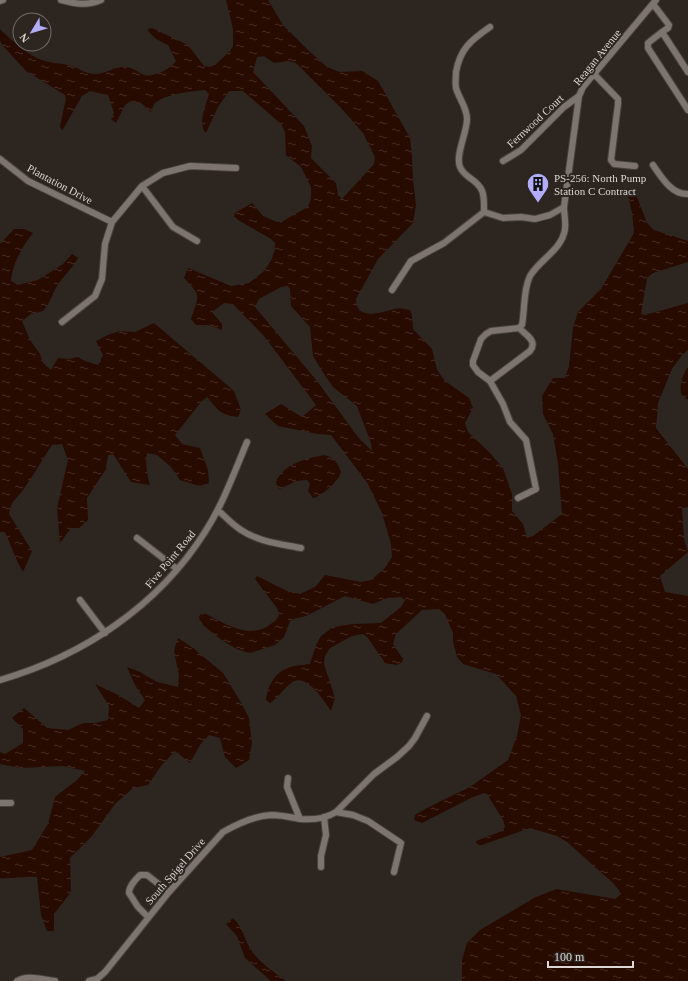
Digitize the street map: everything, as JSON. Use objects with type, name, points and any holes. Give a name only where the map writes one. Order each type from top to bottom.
[{"type":"street","points":[[61,0],[76,4],[92,4],[101,0]]},
{"type":"street","points":[[655,2],[669,25],[668,28],[648,43],[648,48],[688,110]]},
{"type":"street","name":"Reagan Avenue","points":[[519,328],[522,325],[526,292],[530,278],[540,263],[556,248],[563,235],[565,224],[564,207],[579,96],[583,87],[655,2]]},
{"type":"street","points":[[484,212],[483,192],[481,187],[464,173],[459,166],[459,158],[467,120],[464,104],[455,86],[458,66],[464,50],[473,39],[490,27]]},
{"type":"street","points":[[662,32],[688,72]]},
{"type":"street","points":[[594,74],[618,100],[611,160],[614,164],[635,166]]},
{"type":"street","name":"Fernwood Court","points":[[503,161],[521,150],[564,107],[579,96]]},
{"type":"street","name":"Plantation Drive","points":[[0,159],[28,181],[112,222]]},
{"type":"street","points":[[653,165],[675,191],[682,194],[688,194]]},
{"type":"street","points":[[62,322],[95,296],[102,280],[105,244],[112,222],[142,186],[163,173],[190,166],[236,168]]},
{"type":"street","points":[[142,186],[173,227],[197,241]]},
{"type":"street","points":[[484,212],[503,218],[521,217],[535,219],[550,215],[564,207]]},
{"type":"street","points":[[392,290],[411,261],[444,243],[484,212]]},
{"type":"street","points":[[490,381],[533,348],[532,340],[519,328],[490,331],[481,339],[472,361],[478,372],[490,381],[503,404],[510,422],[523,435],[528,446],[536,489],[518,498]]},
{"type":"street","name":"Five Point Road","points":[[0,680],[57,659],[82,647],[105,633],[159,590],[204,533],[218,510],[225,497],[247,442]]},
{"type":"street","points":[[218,510],[235,525],[250,535],[260,539],[301,548]]},
{"type":"street","points":[[136,538],[177,569]]},
{"type":"street","points":[[80,600],[105,633]]},
{"type":"street","name":"South Spigel Drive","points":[[89,981],[100,979],[148,917],[218,837],[231,827],[263,816],[280,815],[310,820],[324,817],[336,812],[374,774],[409,746],[427,716]]},
{"type":"street","points":[[288,778],[287,787],[300,819]]},
{"type":"street","points":[[0,803],[11,803]]},
{"type":"street","points":[[336,812],[353,815],[368,821],[401,843],[394,872]]},
{"type":"street","points":[[321,867],[321,856],[326,835],[324,817]]},
{"type":"street","points":[[148,917],[138,907],[129,893],[130,887],[135,880],[140,876],[147,875],[169,892]]},
{"type":"street","points":[[17,981],[23,978],[28,978],[55,981]]},
{"type":"water","points":[[226,0],[268,0],[283,25],[327,67],[339,72],[362,71],[378,81],[410,138],[416,205],[413,223],[378,259],[356,299],[357,306],[360,311],[370,314],[396,309],[410,310],[413,329],[432,349],[437,370],[445,381],[469,398],[473,408],[465,423],[468,432],[503,468],[512,494],[512,511],[523,524],[527,538],[533,536],[562,514],[558,464],[553,434],[543,414],[542,396],[553,378],[565,378],[569,366],[573,328],[578,312],[601,289],[634,233],[632,212],[628,196],[630,193],[633,193],[637,197],[647,223],[654,230],[688,241],[688,262],[653,273],[647,278],[641,314],[645,315],[688,303],[688,350],[682,355],[672,369],[658,403],[656,428],[688,469],[688,507],[682,508],[684,539],[688,552],[660,576],[665,592],[688,596],[688,981],[462,981],[462,960],[467,943],[480,930],[534,898],[556,889],[615,899],[620,895],[619,890],[613,883],[567,842],[557,836],[530,828],[482,845],[477,845],[476,841],[502,831],[505,827],[503,820],[487,794],[484,793],[471,798],[422,823],[414,820],[415,815],[470,787],[508,760],[517,736],[521,715],[516,696],[496,674],[463,664],[457,657],[453,642],[453,633],[445,614],[439,609],[422,610],[396,634],[393,644],[403,659],[402,662],[397,665],[385,663],[368,638],[363,634],[352,636],[330,648],[325,656],[324,664],[335,698],[331,711],[314,689],[303,681],[297,680],[291,683],[276,699],[270,703],[266,700],[268,690],[272,681],[283,670],[293,666],[310,664],[316,645],[321,636],[333,627],[353,624],[381,623],[401,607],[405,600],[401,597],[387,598],[373,604],[345,596],[306,616],[293,619],[290,621],[284,637],[275,645],[250,653],[239,650],[223,641],[204,626],[199,618],[200,615],[204,613],[236,628],[252,631],[260,630],[275,621],[279,615],[277,608],[255,579],[257,576],[287,591],[300,594],[315,587],[325,575],[361,582],[371,580],[385,568],[392,557],[391,544],[382,513],[368,484],[331,435],[278,426],[265,414],[281,404],[302,417],[316,405],[264,336],[233,304],[224,303],[212,312],[222,324],[222,330],[208,325],[196,325],[191,319],[196,305],[197,296],[194,289],[184,278],[188,268],[231,286],[249,283],[263,272],[271,261],[275,249],[275,243],[271,239],[238,220],[234,216],[235,213],[252,203],[263,216],[277,222],[283,221],[308,207],[311,198],[311,187],[301,167],[286,155],[285,132],[281,124],[243,91],[229,91],[218,107],[206,133],[203,129],[202,120],[209,94],[205,90],[165,97],[155,103],[151,112],[141,103],[131,101],[125,105],[116,123],[111,119],[114,113],[108,95],[90,91],[82,96],[62,131],[60,126],[66,99],[65,95],[26,71],[0,41],[0,29],[12,40],[12,52],[27,52],[36,58],[75,67],[92,74],[103,73],[115,68],[127,67],[147,76],[161,72],[174,64],[176,61],[168,45],[156,39],[148,31],[148,29],[152,28],[188,45],[204,66],[210,67],[215,65],[230,51],[233,46],[233,29]],"holes":[[[264,56],[274,63],[288,61],[296,63],[342,109],[363,133],[375,157],[374,164],[342,199],[338,195],[336,183],[311,158],[312,146],[304,126],[253,72],[257,57]],[[288,286],[290,289],[291,306],[310,327],[313,356],[333,387],[357,406],[371,443],[372,451],[358,437],[317,381],[255,307],[259,299],[281,287]]]},
{"type":"water","points":[[14,229],[24,229],[33,233],[25,243],[13,268],[11,281],[18,285],[38,280],[63,264],[72,254],[78,258],[59,282],[43,311],[31,314],[22,321],[30,340],[40,354],[43,363],[51,370],[58,358],[68,359],[78,357],[98,365],[103,355],[96,341],[120,331],[135,332],[154,323],[234,391],[241,410],[238,417],[227,415],[217,409],[207,397],[201,402],[175,435],[182,444],[200,448],[208,470],[209,483],[199,486],[180,480],[171,467],[157,455],[147,453],[146,461],[150,485],[131,482],[113,454],[108,455],[106,469],[87,498],[88,520],[79,528],[71,528],[60,543],[57,508],[68,460],[62,444],[52,445],[27,485],[14,500],[9,514],[32,551],[23,572],[5,532],[0,532],[0,244]]},
{"type":"water","points":[[688,367],[688,400],[682,394],[681,386],[682,379]]},
{"type":"water","points":[[324,455],[335,461],[341,472],[337,480],[325,492],[313,498],[308,491],[310,484],[307,480],[296,481],[280,489],[277,487],[276,482],[284,470],[303,460]]},
{"type":"water","points":[[178,638],[193,648],[223,673],[239,699],[249,718],[252,743],[249,760],[236,768],[225,757],[220,738],[209,735],[200,745],[190,763],[175,751],[161,766],[148,785],[133,788],[115,804],[92,836],[70,858],[71,892],[54,914],[54,931],[47,931],[41,915],[37,877],[0,878],[0,857],[32,850],[48,824],[55,797],[77,780],[85,771],[63,766],[21,768],[0,764],[0,752],[5,754],[23,743],[23,729],[12,718],[24,708],[47,728],[68,730],[83,723],[95,723],[108,720],[109,706],[95,684],[118,695],[139,708],[145,700],[135,685],[127,667],[140,672],[157,682],[178,687],[179,675],[174,651]]},
{"type":"water","points":[[233,918],[239,925],[255,955],[267,967],[286,981],[271,981],[245,958],[237,936],[226,924]]},
{"type":"place","name":"PS-256: North Pump Station C Contract","points":[[538,204]]}]
